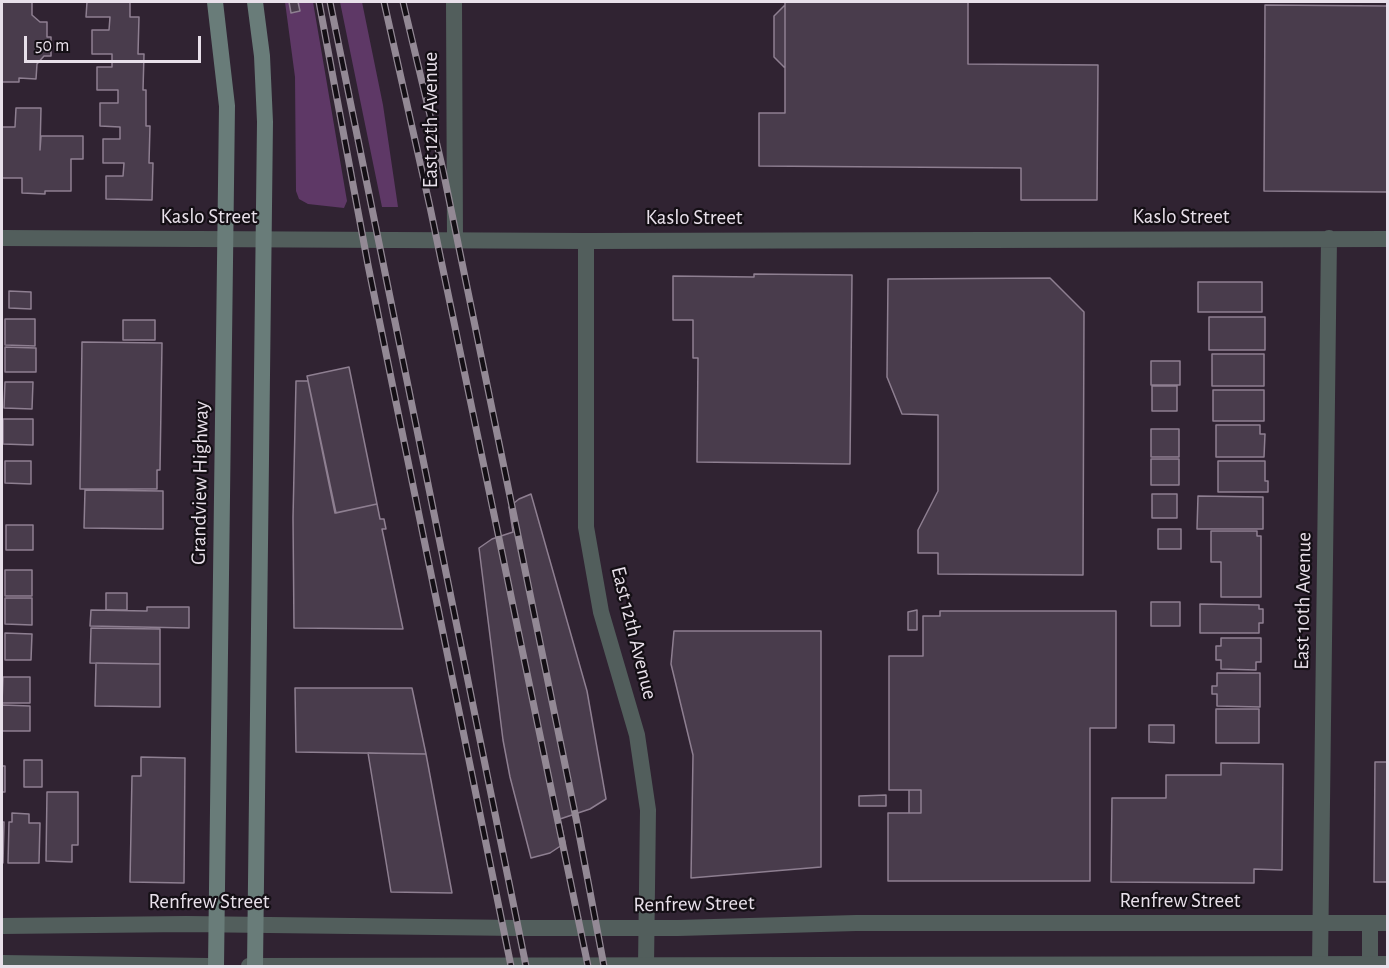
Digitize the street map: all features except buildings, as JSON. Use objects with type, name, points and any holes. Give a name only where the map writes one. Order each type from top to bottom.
[{"type":"main road","name":"Grandview Highway","points":[[215,2],[227,106],[216,966]]},
{"type":"main road","points":[[255,2],[262,56],[265,122],[255,966]]},
{"type":"street","name":"East 12th Avenue","points":[[454,2],[455,239]]},
{"type":"street","name":"Kaslo Street","points":[[2,238],[1388,239]]},
{"type":"street","name":"East 10th Avenue","points":[[1320,964],[1329,238]]},
{"type":"street","name":"East 12th Avenue","points":[[586,240],[586,527],[601,612],[637,735],[648,810],[646,966]]},
{"type":"street","name":"Renfrew Street","points":[[2,926],[646,928],[856,923],[1379,923]]},
{"type":"street","points":[[1370,965],[1379,923]]},
{"type":"street","points":[[2,963],[208,966]]},
{"type":"street","points":[[249,966],[1388,964]]},
{"type":"shaded area","points":[[285,2],[313,2],[347,201],[344,208],[308,204],[299,199],[296,191],[295,77]]},
{"type":"shaded area","points":[[340,2],[362,2],[383,105],[398,207],[382,207]]},
{"type":"railway","points":[[319,2],[368,265],[511,966]]},
{"type":"railway","points":[[330,2],[526,966]]},
{"type":"railway","points":[[384,2],[430,207],[588,966]]},
{"type":"railway","points":[[403,2],[443,170],[577,823],[604,966]]}]
